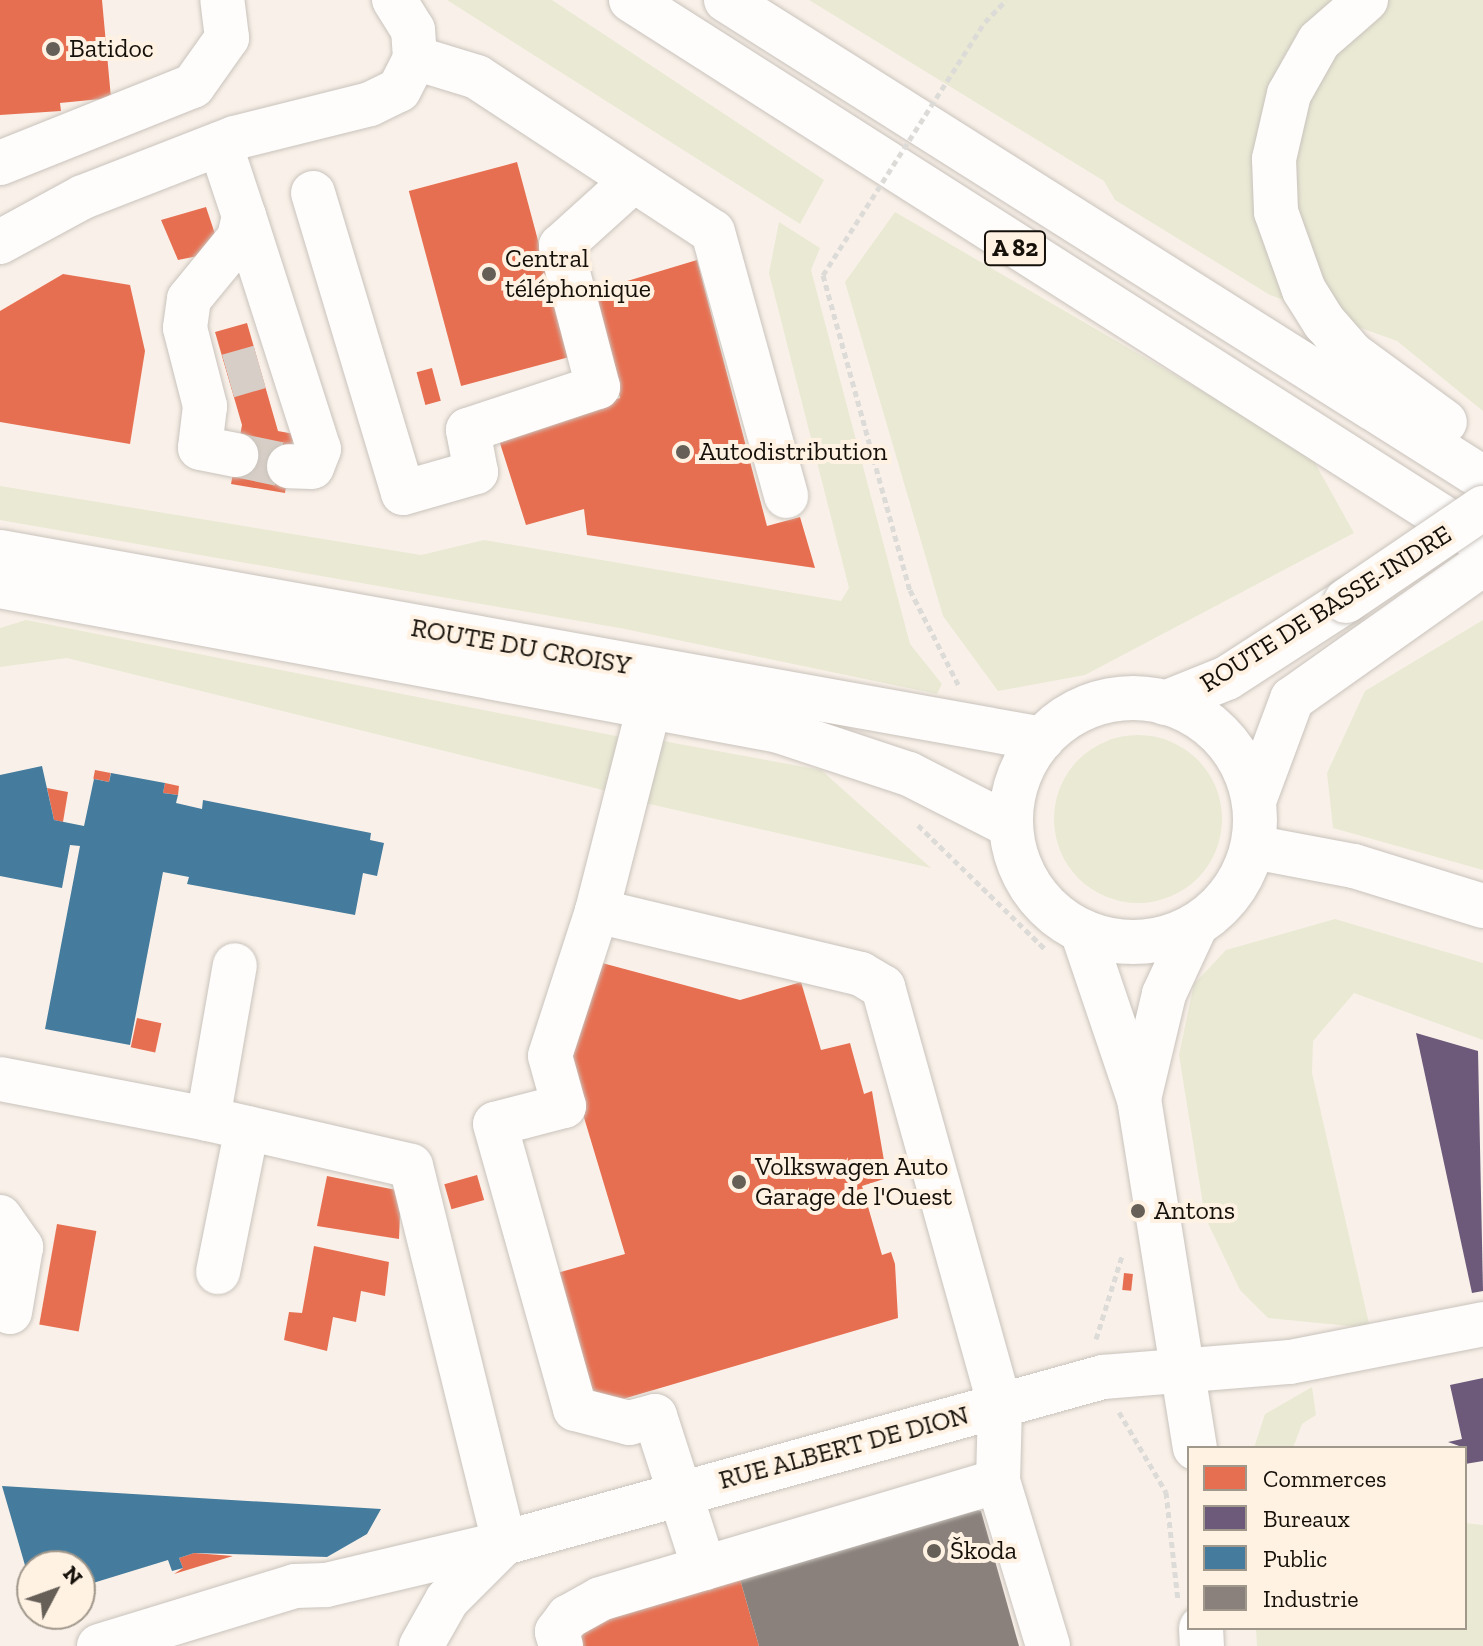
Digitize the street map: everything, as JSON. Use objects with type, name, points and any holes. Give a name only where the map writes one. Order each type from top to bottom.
[{"type":"main road","points":[[0,163],[193,86],[227,38],[222,0]]},
{"type":"main road","points":[[0,242],[83,197],[220,144],[370,104],[399,90],[415,58],[413,30],[394,0]]},
{"type":"main road","name":"A 82","points":[[631,0],[1483,543]]},
{"type":"main road","name":"A 82","points":[[726,0],[1483,478]]},
{"type":"main road","points":[[1366,0],[1319,41],[1289,94],[1274,159],[1276,212],[1304,290],[1352,354],[1483,448]]},
{"type":"main road","points":[[415,58],[477,77],[713,232],[786,496]]},
{"type":"main road","points":[[218,452],[244,371],[244,216],[220,144]]},
{"type":"main road","points":[[313,193],[403,493],[476,472],[468,430],[598,387],[561,246],[634,180]]},
{"type":"main road","points":[[244,216],[239,238],[189,299],[185,328],[244,371],[319,449],[312,467],[289,466]]},
{"type":"main road","name":"ROUTE DE BASSE-INDRE","points":[[1165,703],[1227,678],[1483,508]]},
{"type":"main road","name":"ROUTE DU CROISY","points":[[0,552],[661,691],[836,747],[1011,826]]},
{"type":"main road","name":"ROUTE DE BASSE-INDRE","points":[[1254,801],[1292,699],[1388,628],[1483,564]]},
{"type":"main road","name":"ROUTE DU CROISY","points":[[0,586],[661,691],[1042,739]]},
{"type":"main road","points":[[661,691],[597,911],[550,1056],[564,1106],[495,1124],[575,1409],[629,1423],[655,1416],[704,1568]]},
{"type":"main road","points":[[1068,946],[1162,939],[1196,925],[1230,896],[1253,847],[1254,801],[1224,739],[1165,703],[1098,703],[1042,739],[1019,780],[1011,826],[1030,885],[1068,946],[1139,1099],[1186,1366],[1195,1446]]},
{"type":"main road","points":[[1253,847],[1354,866],[1483,906]]},
{"type":"main road","points":[[597,911],[861,974],[883,987],[1000,1405],[998,1481],[1048,1646]]},
{"type":"main road","points":[[1139,1099],[1164,994],[1196,925]]},
{"type":"main road","points":[[218,1272],[235,965]]},
{"type":"main road","points":[[0,1079],[227,1123],[411,1166],[504,1543],[447,1600],[421,1646]]},
{"type":"main road","points":[[0,1217],[21,1247],[10,1312]]},
{"type":"main road","name":"RUE ALBERT DE DION","points":[[99,1646],[295,1586],[326,1585],[504,1543],[1103,1377],[1186,1366],[1290,1362],[1483,1324]]},
{"type":"main road","points":[[561,1646],[557,1632],[568,1617],[600,1599],[998,1481]]},
{"type":"path","points":[[966,731],[967,699],[935,651],[910,590],[823,275],[985,22],[1006,0]]},
{"type":"path","points":[[933,838],[1068,946]]},
{"type":"path","points":[[1125,1245],[1095,1341],[1103,1377],[1166,1492],[1187,1596]]},
{"type":"green space","points":[[447,0],[552,0],[824,180],[800,224]]},
{"type":"green space","points":[[809,0],[1483,0],[1483,411],[1397,341],[1270,295],[1115,200],[1104,181]]},
{"type":"green space","points":[[895,212],[1310,454],[1354,533],[1085,675],[998,691],[943,616],[845,282]]},
{"type":"green space","points":[[779,222],[820,248],[811,270],[910,644],[942,684],[937,694],[625,629],[0,520],[0,486],[421,555],[484,540],[841,601],[849,588],[769,273]]},
{"type":"green space","points":[[26,620],[621,737],[607,791],[67,658],[0,667],[0,628]]},
{"type":"green space","points":[[1483,620],[1483,870],[1333,828],[1327,773],[1365,691]]},
{"type":"green space","points":[[1138,735],[1170,741],[1198,759],[1216,787],[1222,819],[1216,851],[1198,879],[1170,897],[1138,903],[1106,897],[1078,879],[1060,851],[1054,819],[1060,787],[1078,759],[1106,741]]},
{"type":"green space","points":[[663,741],[821,770],[931,868],[645,803]]},
{"type":"green space","points":[[1335,919],[1483,963],[1483,1040],[1354,993],[1313,1041],[1312,1073],[1370,1328],[1268,1318],[1240,1290],[1205,1217],[1179,1055],[1194,984],[1226,950]]},
{"type":"green space","points":[[1312,1387],[1316,1415],[1302,1424],[1294,1446],[1255,1446],[1265,1414]]},
{"type":"green space","points":[[1467,1523],[1483,1525],[1483,1646],[1257,1646],[1256,1630],[1467,1630]]},
{"type":"building: Commerces","name":"Batidoc","points":[[0,0],[102,0],[111,98],[60,103],[61,111],[0,115]]},
{"type":"building: Commerces","name":"Central téléphonique","points":[[517,162],[569,357],[461,386],[409,191]]},
{"type":"building: Commerces","points":[[206,207],[215,234],[198,256],[178,260],[161,220]]},
{"type":"building: Commerces","points":[[697,260],[767,526],[800,517],[815,568],[587,535],[584,509],[526,525],[498,437],[620,398],[594,291]]},
{"type":"building: Commerces","points":[[63,274],[130,285],[145,351],[130,444],[0,422],[0,311]]},
{"type":"building: Commerces","points":[[247,323],[278,431],[294,434],[285,493],[231,484],[242,425],[215,332]]},
{"type":"building: Commerces","points":[[432,368],[441,401],[425,405],[417,372]]},
{"type":"building: Commerces","points":[[95,770],[111,773],[109,782],[93,779]]},
{"type":"building: Commerces","points":[[165,783],[179,786],[178,795],[163,793]]},
{"type":"building: Commerces","points":[[47,788],[68,792],[63,822],[54,820]]},
{"type":"building: Commerces","name":"Volkswagen Auto Garage de l'Ouest","points":[[591,960],[740,1000],[801,982],[821,1050],[850,1043],[864,1094],[872,1091],[887,1178],[862,1186],[882,1255],[891,1252],[895,1264],[898,1318],[623,1399],[585,1395],[550,1275],[625,1254],[564,1051]]},
{"type":"building: Commerces","points":[[137,1018],[161,1023],[155,1053],[131,1047]]},
{"type":"building: Commerces","points":[[477,1175],[484,1200],[451,1209],[444,1184]]},
{"type":"building: Commerces","points":[[327,1176],[401,1191],[399,1239],[317,1226]]},
{"type":"building: Commerces","points":[[57,1224],[96,1231],[79,1331],[39,1324]]},
{"type":"building: Commerces","points":[[314,1246],[389,1262],[385,1296],[361,1291],[356,1322],[333,1317],[327,1351],[284,1340],[289,1312],[302,1313]]},
{"type":"building: Commerces","points":[[1124,1273],[1133,1274],[1131,1291],[1122,1290]]},
{"type":"building: Commerces","points":[[194,1553],[233,1556],[174,1574],[183,1568],[179,1558]]},
{"type":"building: Commerces","points":[[740,1579],[759,1646],[571,1646],[567,1631]]},
{"type":"building: Bureaux","points":[[1416,1033],[1478,1051],[1483,1291],[1472,1293]]},
{"type":"building: Bureaux","points":[[1483,1378],[1483,1461],[1467,1464],[1467,1446],[1448,1442],[1462,1439],[1450,1385]]},
{"type":"building: Public","points":[[42,766],[54,820],[84,826],[94,779],[109,782],[111,773],[165,783],[163,793],[178,795],[176,803],[202,809],[203,800],[371,833],[370,840],[384,843],[377,876],[363,873],[355,915],[187,884],[189,877],[163,872],[130,1045],[45,1029],[80,846],[70,845],[62,888],[0,876],[0,775]]},
{"type":"building: Public","points":[[2,1486],[381,1509],[367,1534],[327,1557],[194,1553],[179,1558],[183,1568],[172,1571],[168,1560],[96,1582],[96,1550],[21,1550]]},
{"type":"building: Industrie","points":[[973,1509],[981,1511],[1019,1646],[759,1646],[740,1579]]},
{"type":"tunnel","points":[[228,376],[260,367]]},
{"type":"tunnel","points":[[236,455],[289,466]]},
{"type":"place","name":"Batidoc","points":[[53,49]]},
{"type":"place","name":"Central téléphonique","points":[[489,274]]},
{"type":"place","name":"Autodistribution","points":[[683,452]]},
{"type":"place","name":"Volkswagen Auto Garage de l'Ouest","points":[[739,1182]]},
{"type":"place","name":"Antons","points":[[1138,1211]]},
{"type":"place","name":"Škoda","points":[[934,1551]]}]
